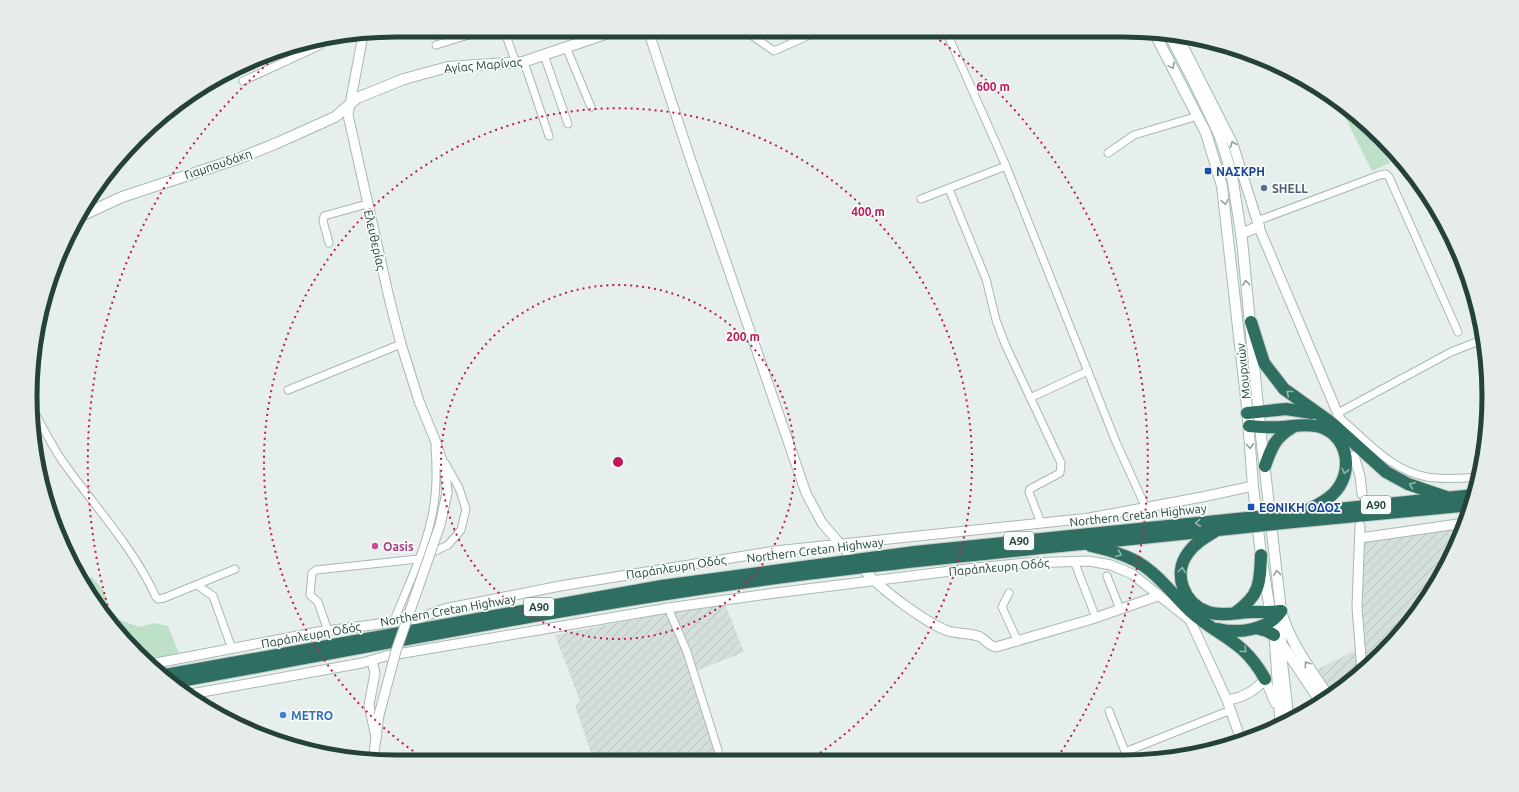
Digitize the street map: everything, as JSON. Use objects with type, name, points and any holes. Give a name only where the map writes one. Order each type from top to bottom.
[{"type":"highway","points":[[1251,322],[1260,354],[1269,372],[1284,389],[1333,424],[1386,472],[1408,484],[1449,498]]},
{"type":"highway","points":[[1253,413],[1286,409],[1308,411],[1321,416]]},
{"type":"highway","points":[[1265,466],[1271,450],[1279,437],[1296,425]]},
{"type":"highway","points":[[1254,426],[1318,426],[1331,432],[1342,445],[1347,464],[1343,480],[1332,495],[1304,512]]},
{"type":"highway","name":"Northern Cretan Highway","points":[[1291,518],[1304,512],[1468,497]]},
{"type":"highway","name":"Northern Cretan Highway","points":[[169,674],[691,581],[915,552],[1291,518],[1465,505]]},
{"type":"highway","name":"Northern Cretan Highway","points":[[178,682],[663,594],[915,560],[1217,530],[1237,524]]},
{"type":"highway","points":[[1217,530],[1196,544],[1187,553],[1181,572],[1181,584],[1188,597],[1198,608],[1209,613],[1275,615]]},
{"type":"highway","points":[[1082,544],[1116,552],[1133,560],[1161,580],[1190,611],[1246,651],[1265,679]]},
{"type":"highway","points":[[1235,613],[1249,601],[1258,589],[1261,555]]},
{"type":"highway","points":[[1215,628],[1232,631],[1256,628],[1275,615]]},
{"type":"highway","points":[[1256,628],[1277,639]]},
{"type":"main road","name":"Αγίας Μαρίνας","points":[[350,103],[378,89],[438,69],[460,65],[520,62],[596,37]]},
{"type":"main road","name":"Μουρνιών","points":[[1158,39],[1198,116],[1216,164],[1226,206],[1253,413]]},
{"type":"main road","points":[[1172,40],[1219,134],[1230,169],[1241,234],[1251,322],[1254,426],[1253,486],[1261,555],[1275,615],[1284,622],[1301,655],[1325,692]]},
{"type":"main road","name":"Γιαμπουδάκη","points":[[87,213],[122,197],[240,158],[278,143],[335,117],[350,103]]},
{"type":"main road","points":[[1241,234],[1258,223]]},
{"type":"main road","points":[[1254,426],[1265,466],[1277,639],[1317,697]]},
{"type":"street","points":[[436,45],[462,37]]},
{"type":"street","points":[[508,37],[520,62],[549,136]]},
{"type":"street","points":[[650,37],[690,158],[806,493],[822,523],[848,553]]},
{"type":"street","points":[[754,37],[774,51],[805,37]]},
{"type":"street","points":[[949,37],[1006,166],[1116,442],[1146,508]]},
{"type":"street","name":"Ελευθερίας","points":[[362,39],[348,115],[367,204],[401,344],[419,401],[443,459],[446,470],[447,493],[440,524],[396,651],[379,715],[374,754]]},
{"type":"street","points":[[1181,42],[1233,144],[1258,223],[1341,419],[1386,459],[1408,472],[1428,478],[1473,476]]},
{"type":"street","points":[[243,81],[320,45]]},
{"type":"street","points":[[566,47],[591,107]]},
{"type":"street","points":[[544,55],[568,124]]},
{"type":"street","points":[[1108,153],[1134,135],[1198,116]]},
{"type":"street","points":[[921,199],[1006,166]]},
{"type":"street","points":[[1258,223],[1380,175],[1386,174],[1389,177],[1458,332]]},
{"type":"street","points":[[949,189],[986,279],[1000,332],[1030,398],[1058,454],[1061,468],[1056,476],[1030,489],[1028,492],[1041,523]]},
{"type":"street","points":[[329,243],[323,221],[324,216],[367,204]]},
{"type":"street","points":[[1341,419],[1451,352],[1478,341]]},
{"type":"street","points":[[288,390],[401,344]]},
{"type":"street","points":[[1030,398],[1088,371]]},
{"type":"street","points":[[38,418],[65,465],[147,577],[158,599],[164,598],[235,569]]},
{"type":"street","points":[[393,623],[418,559],[431,520],[436,493],[435,438]]},
{"type":"street","points":[[1354,456],[1360,476],[1362,494]]},
{"type":"street","points":[[328,631],[318,602],[310,596],[309,584],[312,573],[316,570],[418,559],[448,545],[461,530],[465,516],[464,502],[443,459]]},
{"type":"street","name":"Παράπλευρη Οδός","points":[[156,663],[328,631],[416,619],[444,609],[560,586],[775,551],[1089,518],[1253,486]]},
{"type":"street","points":[[1360,538],[1459,523]]},
{"type":"street","points":[[1360,526],[1357,607],[1361,665]]},
{"type":"street","points":[[1074,561],[1096,618]]},
{"type":"street","name":"Παράπλευρη Οδός","points":[[196,693],[372,661],[386,656],[668,608],[967,569],[1074,561],[1103,563],[1122,568],[1187,616],[1194,624],[1227,700],[1239,735]]},
{"type":"street","points":[[866,572],[874,581],[895,598],[947,630],[977,635],[993,647],[1018,642],[1096,618],[1158,596]]},
{"type":"street","points":[[1107,576],[1120,609]]},
{"type":"street","points":[[196,585],[213,596],[232,649]]},
{"type":"street","points":[[1009,592],[1002,607],[1018,642]]},
{"type":"street","points":[[668,608],[687,652],[718,750]]},
{"type":"street","points":[[1277,639],[1280,719]]},
{"type":"street","points":[[1277,639],[1288,715]]},
{"type":"street","points":[[372,661],[375,673],[369,705],[376,737]]},
{"type":"street","points":[[1227,700],[1245,695],[1260,685],[1265,679],[1279,713]]},
{"type":"street","points":[[1109,710],[1126,755]]},
{"type":"street","points":[[1125,752],[1231,710]]},
{"type":"shaded area","points":[[1457,528],[1434,576],[1408,615],[1377,650],[1360,666],[1342,681],[1327,691],[1314,671],[1361,648],[1359,596],[1363,541]]},
{"type":"shaded area","points":[[725,604],[744,652],[689,674],[715,746],[713,753],[710,755],[592,755],[575,706],[580,701],[555,635],[667,613]]},
{"type":"green space","points":[[1342,111],[1383,148],[1390,163],[1372,171]]},
{"type":"green space","points":[[85,576],[92,577],[104,591],[109,608],[120,620],[139,627],[155,623],[168,626],[179,654],[152,660],[111,615]]},
{"type":"place","name":"ΝΑΣΚΡΗ","points":[[1208,171]]},
{"type":"place","name":"SHELL","points":[[1264,188]]},
{"type":"place","name":"ΕΘΝΙΚΗ ΟΔΟΣ","points":[[1251,507]]},
{"type":"place","name":"Oasis","points":[[375,546]]},
{"type":"place","name":"METRO","points":[[283,715]]}]
